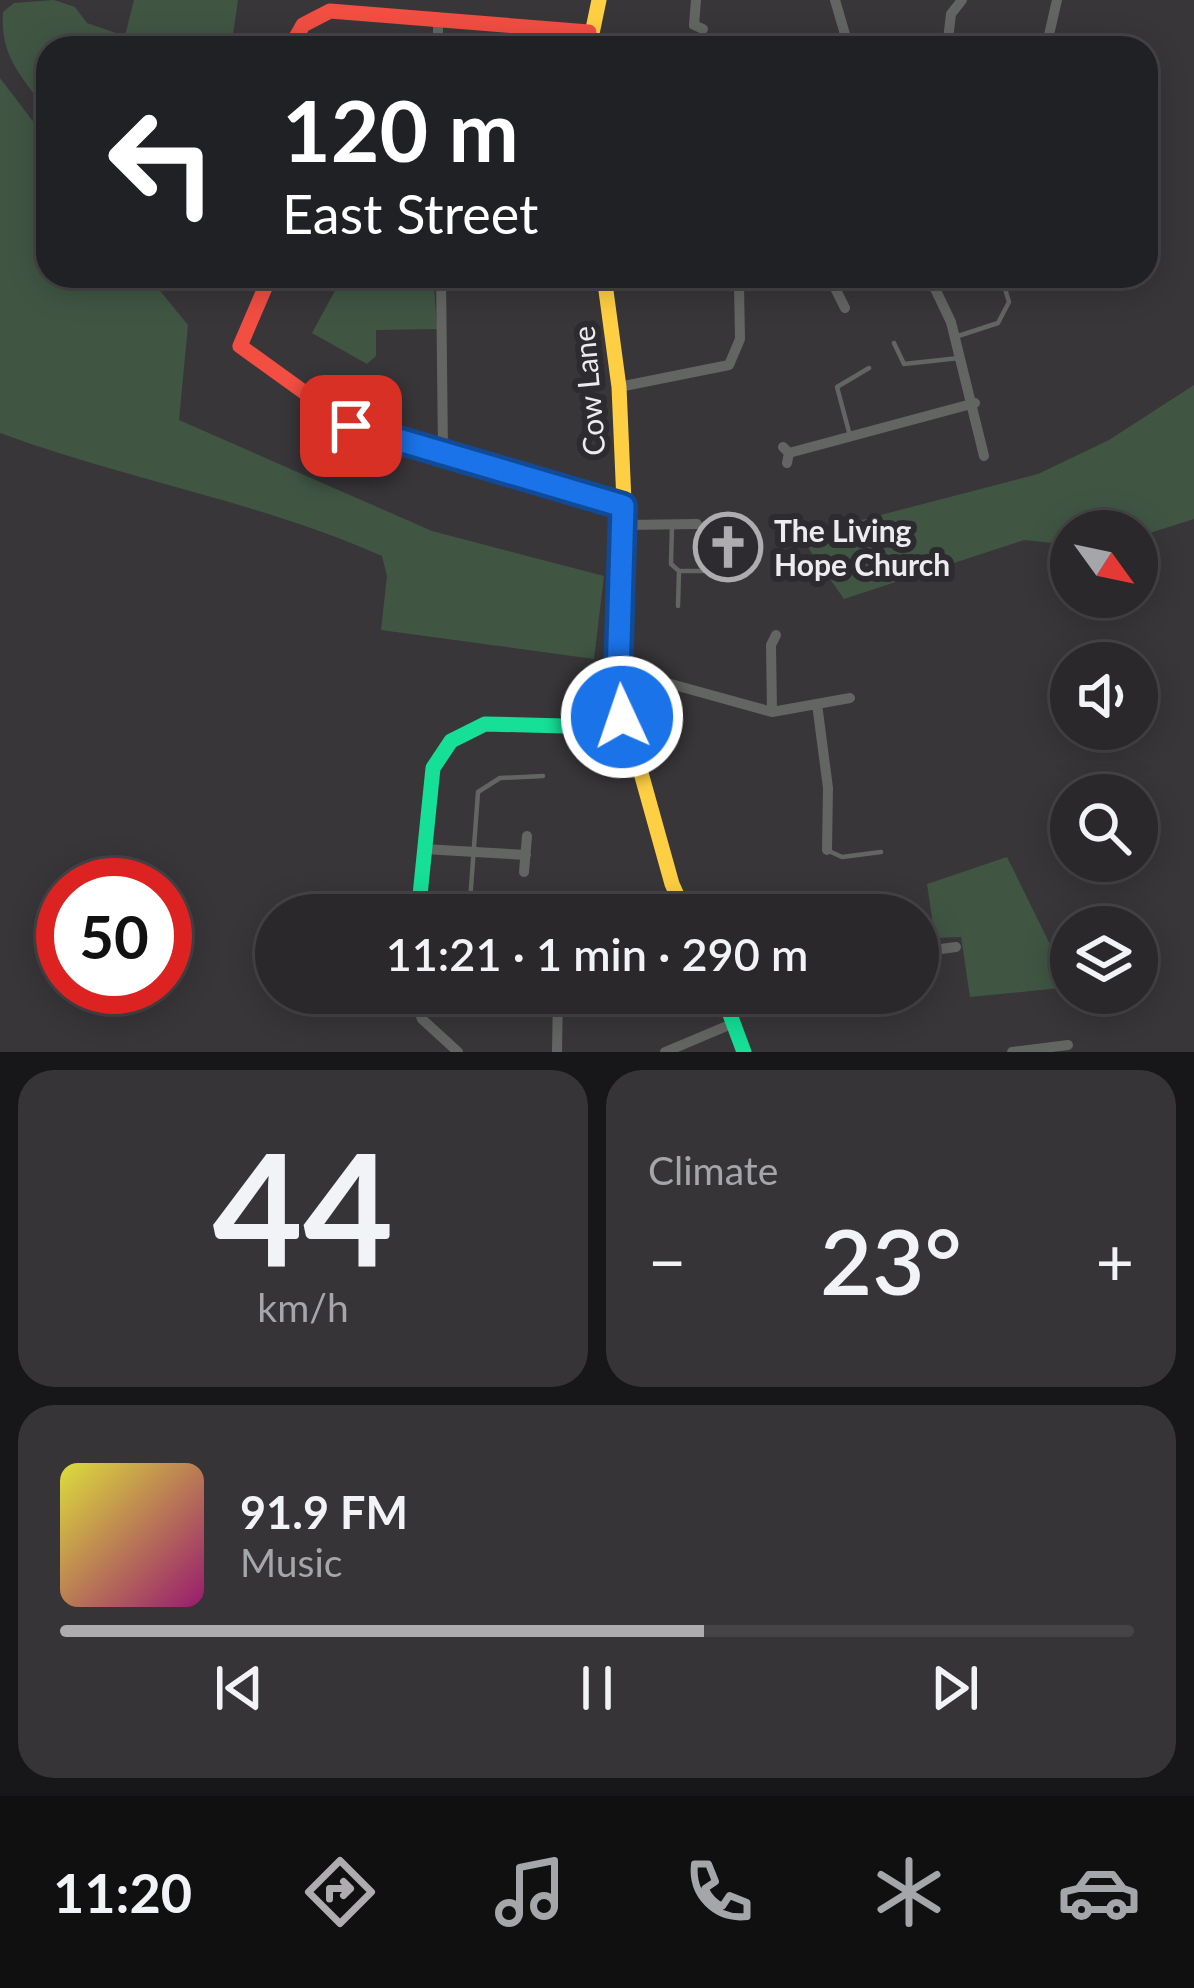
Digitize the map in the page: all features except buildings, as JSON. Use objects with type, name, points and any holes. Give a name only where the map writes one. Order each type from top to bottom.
[{"type":"street","points":[[590,36],[599,0]]},
{"type":"street","points":[[696,0],[694,25],[703,29]]},
{"type":"street","points":[[835,0],[846,36]]},
{"type":"street","points":[[948,36],[951,14],[962,0]]},
{"type":"street","points":[[1049,36],[1058,0]]},
{"type":"street","points":[[297,36],[303,25],[330,11],[559,36]]},
{"type":"street","points":[[437,20],[438,36]]},
{"type":"street","points":[[265,288],[240,346],[276,377],[351,426],[623,506]]},
{"type":"street","points":[[442,288],[443,452]]},
{"type":"street","name":"Cow Lane","points":[[606,288],[619,386],[625,525],[618,678],[622,717],[676,894]]},
{"type":"street","points":[[619,386],[729,365],[740,339],[739,288]]},
{"type":"street","points":[[836,288],[846,310]]},
{"type":"street","points":[[934,288],[955,337],[985,456]]},
{"type":"street","points":[[786,454],[975,404]]},
{"type":"street","points":[[625,525],[698,524]]},
{"type":"street","points":[[772,712],[770,645],[776,635]]},
{"type":"street","points":[[618,678],[660,681],[772,712],[850,698]]},
{"type":"street","points":[[817,704],[828,788],[827,850]]},
{"type":"street","points":[[420,894],[433,768],[463,733],[485,724],[565,726],[622,717]]},
{"type":"street","points":[[524,872],[527,836]]},
{"type":"street","points":[[424,849],[526,855]]},
{"type":"street","points":[[939,949],[956,947]]},
{"type":"street","points":[[420,1014],[458,1052]]},
{"type":"street","points":[[557,1052],[558,1014]]},
{"type":"street","points":[[730,1014],[745,1052]]},
{"type":"street","points":[[665,1052],[734,1023]]},
{"type":"street","points":[[1012,1052],[1068,1046]]},
{"type":"lane","points":[[955,337],[998,323],[1009,302],[1005,288]]},
{"type":"lane","points":[[894,343],[904,364],[961,358]]},
{"type":"lane","points":[[850,437],[837,387],[869,368]]},
{"type":"lane","points":[[672,524],[671,564],[679,571],[703,571]]},
{"type":"lane","points":[[678,606],[679,571]]},
{"type":"lane","points":[[470,894],[478,792],[500,778],[543,776]]},
{"type":"lane","points":[[827,850],[842,857],[881,852]]},
{"type":"green space","points":[[54,0],[75,7],[87,23],[125,36],[36,36],[36,96],[5,42],[3,12],[14,3]]},
{"type":"green space","points":[[134,0],[238,0],[233,36],[125,36]]},
{"type":"green space","points":[[0,78],[36,125],[36,288],[158,288],[188,325],[179,420],[432,531],[604,576],[594,659],[381,630],[387,576],[382,556],[288,520],[0,433]]},
{"type":"green space","points":[[336,288],[434,288],[437,329],[376,330],[376,356],[367,364],[312,333]]},
{"type":"green space","points":[[1194,385],[1194,519],[1158,530],[1158,510],[1050,510],[1050,543],[1024,540],[844,599],[800,536],[1038,474],[1109,440]]},
{"type":"green space","points":[[1007,857],[1050,944],[1050,989],[970,997],[961,937],[939,938],[939,894],[928,894],[927,884]]},
{"type":"traffic: fast","points":[[420,894],[433,768],[451,741],[485,724],[565,726],[622,717]]},
{"type":"traffic: fast","points":[[730,1014],[744,1052]]},
{"type":"traffic: slow","points":[[592,36],[599,0]]},
{"type":"traffic: slow","points":[[606,288],[619,387],[625,525],[619,694],[677,894]]},
{"type":"traffic: jam","points":[[297,36],[303,25],[330,11],[589,32]]},
{"type":"traffic: jam","points":[[265,288],[240,346],[351,426],[623,506]]},
{"type":"place","name":"The Living Hope Church","points":[[728,547]]},
{"type":"route","points":[[351,426],[623,506],[618,678],[622,717]]}]
